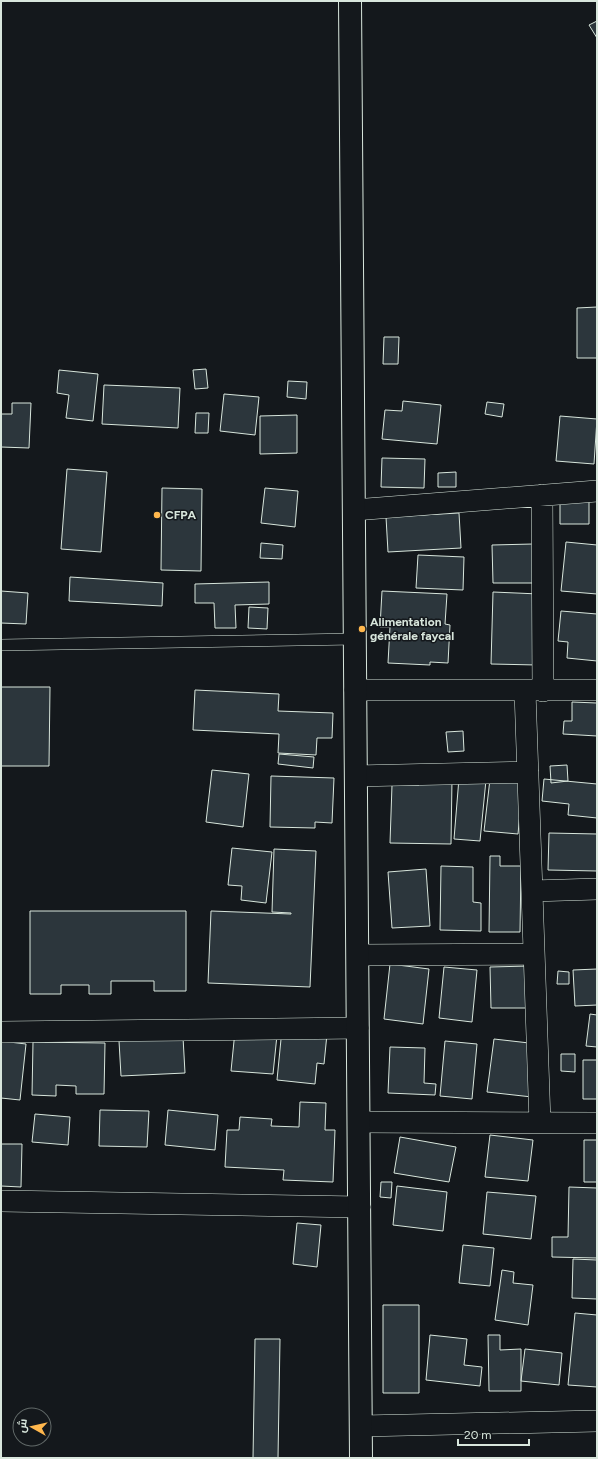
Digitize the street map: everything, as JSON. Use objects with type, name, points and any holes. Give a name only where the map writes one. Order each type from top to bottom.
[{"type":"street","points":[[350,1],[362,1426],[361,1458]]},
{"type":"street","points":[[354,510],[597,491]]},
{"type":"street","points":[[540,1122],[528,772],[534,691],[542,495]]},
{"type":"street","points":[[355,690],[597,690]]},
{"type":"street","points":[[356,776],[528,772]]},
{"type":"street","points":[[532,890],[597,889]]},
{"type":"street","points":[[358,955],[534,954]]},
{"type":"street","points":[[1,1032],[358,1028]]},
{"type":"street","points":[[359,1122],[597,1123]]},
{"type":"street","points":[[1,1201],[360,1207]]},
{"type":"street","points":[[362,1426],[597,1421]]},
{"type":"lane","points":[[1,645],[355,639]]},
{"type":"building","points":[[597,21],[597,38],[589,25]]},
{"type":"building","points":[[597,307],[597,358],[577,358],[577,308]]},
{"type":"building","points":[[384,337],[399,337],[398,364],[383,364]]},
{"type":"building","points":[[206,369],[208,388],[195,389],[193,370]]},
{"type":"building","points":[[59,370],[98,374],[93,421],[66,418],[69,395],[57,393]]},
{"type":"building","points":[[288,381],[307,382],[306,399],[287,397]]},
{"type":"building","points":[[104,385],[180,388],[178,428],[102,424]]},
{"type":"building","points":[[224,394],[259,397],[255,435],[220,431]]},
{"type":"building","points":[[403,401],[441,405],[437,444],[382,439],[385,410],[402,411]]},
{"type":"building","points":[[487,402],[504,404],[502,417],[485,414]]},
{"type":"building","points":[[12,403],[31,403],[29,448],[1,447],[1,414],[12,414]]},
{"type":"building","points":[[196,413],[209,413],[208,433],[195,433]]},
{"type":"building","points":[[297,415],[297,453],[260,454],[260,416]]},
{"type":"building","points":[[560,416],[597,419],[594,464],[556,461]]},
{"type":"building","points":[[382,458],[425,459],[424,488],[381,487]]},
{"type":"building","points":[[67,469],[107,472],[101,552],[61,549]]},
{"type":"building","points":[[456,472],[456,487],[438,487],[438,473]]},
{"type":"building","points":[[162,488],[202,489],[201,571],[161,570]]},
{"type":"building","points":[[265,488],[298,491],[295,527],[261,523]]},
{"type":"building","points":[[560,500],[589,501],[589,524],[560,524]]},
{"type":"building","points":[[459,513],[461,548],[388,552],[386,517]]},
{"type":"building","points":[[566,542],[597,545],[597,594],[561,591]]},
{"type":"building","points":[[261,543],[283,545],[282,559],[260,558]]},
{"type":"building","points":[[533,544],[533,583],[493,583],[492,545]]},
{"type":"building","points":[[418,555],[464,557],[463,590],[416,588]]},
{"type":"building","points":[[70,577],[163,583],[162,606],[69,601]]},
{"type":"building","points":[[269,582],[269,604],[235,605],[236,628],[215,628],[214,603],[195,603],[195,584]]},
{"type":"building","points":[[1,591],[28,593],[26,624],[1,623]]},
{"type":"building","points":[[382,591],[447,594],[445,624],[450,625],[448,663],[430,662],[430,665],[388,663],[390,627],[380,627]]},
{"type":"building","points":[[493,592],[539,594],[537,665],[491,664]]},
{"type":"building","points":[[249,607],[268,608],[267,629],[248,628]]},
{"type":"building","points":[[561,611],[597,614],[597,661],[567,658],[568,642],[558,641]]},
{"type":"building","points":[[1,687],[50,687],[49,766],[1,766]]},
{"type":"building","points":[[195,690],[279,694],[278,711],[333,713],[332,738],[317,738],[316,755],[278,753],[279,734],[193,730]]},
{"type":"building","points":[[572,702],[597,703],[597,736],[563,734],[564,721],[572,721]]},
{"type":"building","points":[[463,731],[464,751],[448,752],[446,732]]},
{"type":"building","points":[[279,754],[314,757],[313,768],[278,764]]},
{"type":"building","points":[[567,765],[568,781],[551,783],[550,766]]},
{"type":"building","points":[[212,770],[249,774],[243,827],[206,822]]},
{"type":"building","points":[[271,776],[334,778],[332,823],[315,822],[315,828],[270,827]]},
{"type":"building","points":[[459,778],[486,780],[480,841],[454,839]]},
{"type":"building","points":[[419,779],[452,779],[451,844],[390,843],[392,785],[419,785]]},
{"type":"building","points":[[490,779],[523,782],[518,834],[484,831]]},
{"type":"building","points":[[544,779],[597,784],[597,818],[568,815],[569,804],[542,801]]},
{"type":"building","points":[[549,833],[597,834],[597,871],[548,870]]},
{"type":"building","points":[[232,848],[272,852],[266,903],[241,900],[242,886],[228,885]]},
{"type":"building","points":[[274,849],[316,851],[310,987],[208,983],[211,911],[291,914],[272,912]]},
{"type":"building","points":[[490,856],[500,856],[500,866],[521,866],[520,932],[489,932]]},
{"type":"building","points":[[441,866],[473,867],[473,902],[481,903],[481,931],[440,930]]},
{"type":"building","points":[[426,869],[430,926],[392,928],[388,872]]},
{"type":"building","points":[[30,911],[186,911],[186,991],[154,991],[154,981],[111,981],[111,994],[89,994],[89,985],[61,985],[61,994],[30,994]]},
{"type":"building","points":[[390,964],[429,969],[423,1024],[384,1019]]},
{"type":"building","points":[[529,966],[530,1008],[491,1008],[490,967]]},
{"type":"building","points":[[444,967],[477,970],[472,1022],[439,1018]]},
{"type":"building","points":[[597,969],[597,1005],[575,1006],[573,970]]},
{"type":"building","points":[[558,971],[569,972],[569,984],[557,984]]},
{"type":"building","points":[[590,1014],[597,1015],[597,1047],[586,1046]]},
{"type":"building","points":[[282,1029],[327,1034],[324,1064],[317,1063],[315,1084],[277,1080]]},
{"type":"building","points":[[235,1031],[277,1035],[273,1074],[231,1071]]},
{"type":"building","points":[[183,1037],[185,1073],[121,1076],[119,1041]]},
{"type":"building","points":[[494,1039],[538,1044],[532,1097],[487,1092]]},
{"type":"building","points":[[1,1041],[26,1044],[20,1100],[1,1098]]},
{"type":"building","points":[[445,1041],[477,1044],[472,1099],[440,1096]]},
{"type":"building","points":[[33,1042],[105,1043],[104,1094],[76,1094],[76,1086],[56,1085],[56,1096],[32,1095]]},
{"type":"building","points":[[390,1047],[425,1048],[424,1083],[436,1084],[435,1095],[388,1093]]},
{"type":"building","points":[[561,1054],[575,1054],[575,1072],[561,1071]]},
{"type":"building","points":[[583,1060],[597,1060],[597,1099],[583,1099]]},
{"type":"building","points":[[300,1102],[326,1103],[325,1130],[335,1130],[333,1182],[283,1180],[284,1170],[225,1167],[227,1130],[239,1130],[240,1117],[272,1119],[271,1126],[299,1127]]},
{"type":"building","points":[[100,1110],[149,1111],[147,1147],[99,1146]]},
{"type":"building","points":[[168,1110],[218,1115],[215,1150],[165,1145]]},
{"type":"building","points":[[35,1114],[70,1117],[68,1145],[32,1142]]},
{"type":"building","points":[[490,1135],[533,1140],[528,1181],[485,1177]]},
{"type":"building","points":[[400,1137],[456,1147],[449,1182],[394,1173]]},
{"type":"building","points":[[584,1140],[597,1140],[597,1182],[584,1182]]},
{"type":"building","points":[[1,1144],[22,1144],[21,1187],[1,1186]]},
{"type":"building","points":[[381,1182],[392,1182],[391,1198],[380,1197]]},
{"type":"building","points":[[397,1186],[447,1192],[443,1231],[393,1225]]},
{"type":"building","points":[[569,1187],[597,1188],[597,1258],[552,1257],[552,1237],[568,1237]]},
{"type":"building","points":[[487,1192],[536,1196],[531,1239],[483,1234]]},
{"type":"building","points":[[297,1223],[321,1225],[317,1267],[293,1264]]},
{"type":"building","points":[[463,1245],[494,1248],[490,1286],[459,1283]]},
{"type":"building","points":[[573,1259],[597,1260],[597,1299],[572,1298]]},
{"type":"building","points":[[502,1270],[514,1272],[513,1283],[533,1285],[528,1325],[495,1320]]},
{"type":"building","points":[[383,1305],[419,1305],[419,1393],[383,1393]]},
{"type":"building","points":[[575,1313],[597,1315],[597,1387],[568,1385]]},
{"type":"building","points":[[430,1335],[467,1339],[464,1365],[482,1367],[480,1386],[426,1380]]},
{"type":"building","points":[[488,1335],[500,1335],[500,1350],[521,1349],[521,1391],[489,1391]]},
{"type":"building","points":[[255,1339],[280,1339],[278,1458],[253,1458]]},
{"type":"building","points":[[525,1349],[562,1353],[559,1385],[521,1381]]},
{"type":"place","name":"CFPA","points":[[157,515]]},
{"type":"place","name":"Alimentation générale faycal","points":[[362,629]]}]
